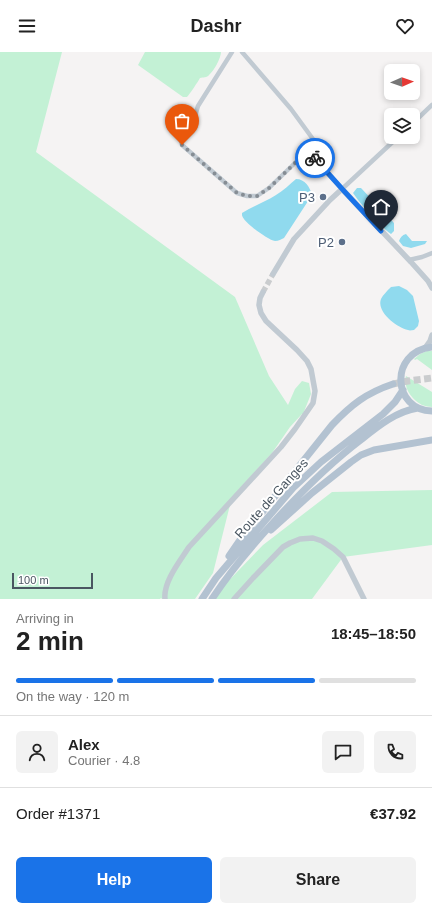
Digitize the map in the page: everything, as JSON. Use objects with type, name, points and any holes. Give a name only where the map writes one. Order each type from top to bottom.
[{"type":"main road","points":[[428,347],[411,355],[403,366],[400,379],[402,390],[409,400],[418,408],[431,412]]},
{"type":"main road","points":[[216,578],[240,540],[332,425],[347,409],[361,399],[373,391],[393,384]]},
{"type":"main road","name":"Route de Ganges","points":[[202,599],[216,578],[293,488],[321,462],[383,414],[395,402],[402,390]]},
{"type":"main road","name":"Route de Ganges","points":[[212,599],[252,546],[292,501],[335,461],[380,425],[395,416],[411,409],[418,408]]},
{"type":"main road","points":[[252,546],[312,492],[361,455],[374,450],[432,440]]},
{"type":"street","points":[[232,52],[198,106],[195,116],[184,133],[181,141],[182,145],[237,193],[247,196],[257,196],[269,188],[296,162],[318,146]]},
{"type":"street","points":[[242,52],[291,108],[318,146],[322,152],[324,166],[327,172],[409,260],[428,281],[432,288]]},
{"type":"street","points":[[420,116],[432,105]]},
{"type":"street","points":[[273,274],[294,239],[330,200],[390,144]]},
{"type":"street","points":[[310,153],[324,166]]},
{"type":"street","points":[[409,260],[432,253]]},
{"type":"street","points":[[165,599],[169,581],[189,547],[281,446],[313,403],[315,391],[311,369],[307,361],[298,350],[266,321],[261,313],[259,305],[263,292]]},
{"type":"street","points":[[428,347],[432,335]]},
{"type":"street","points":[[234,599],[283,547],[300,539],[313,538],[322,541],[343,557],[364,599]]},
{"type":"green space","points":[[0,52],[62,52],[36,152],[235,297],[269,376],[288,405],[295,389],[302,381],[309,383],[311,394],[303,414],[290,427],[272,453],[232,497],[213,573],[195,599],[0,599]]},
{"type":"green space","points":[[145,52],[221,52],[221,55],[211,73],[207,77],[200,78],[187,97],[183,97],[138,65]]},
{"type":"green space","points":[[427,351],[432,351],[432,370],[417,359],[414,359]]},
{"type":"green space","points":[[406,376],[432,392],[432,407],[422,405],[412,397],[407,389],[405,380]]},
{"type":"green space","points":[[432,490],[432,545],[343,557],[312,599],[211,599],[263,545],[332,492]]},
{"type":"water","points":[[296,179],[302,180],[307,184],[312,195],[284,238],[276,241],[272,240],[249,224],[243,217],[242,213],[268,200]]},
{"type":"water","points":[[357,188],[361,188],[394,223],[394,231],[391,234],[365,209],[356,198],[353,193]]},
{"type":"water","points":[[406,234],[412,241],[427,241],[425,244],[411,248],[403,246],[399,241],[403,235]]},
{"type":"water","points":[[399,286],[407,290],[413,296],[419,321],[418,326],[414,330],[403,329],[393,323],[384,314],[380,304],[381,299],[391,287]]},
{"type":"tunnel","points":[[263,292],[273,274]]},
{"type":"tunnel","points":[[393,384],[432,378]]},
{"type":"way so far","points":[[182,145],[224,183],[237,193],[247,196],[257,196],[269,188],[296,162],[310,153],[315,158]]},
{"type":"place","name":"P3","points":[[323,197]]},
{"type":"place","name":"P2","points":[[342,242]]},
{"type":"route","points":[[315,158],[324,166],[327,172],[381,231]]}]
